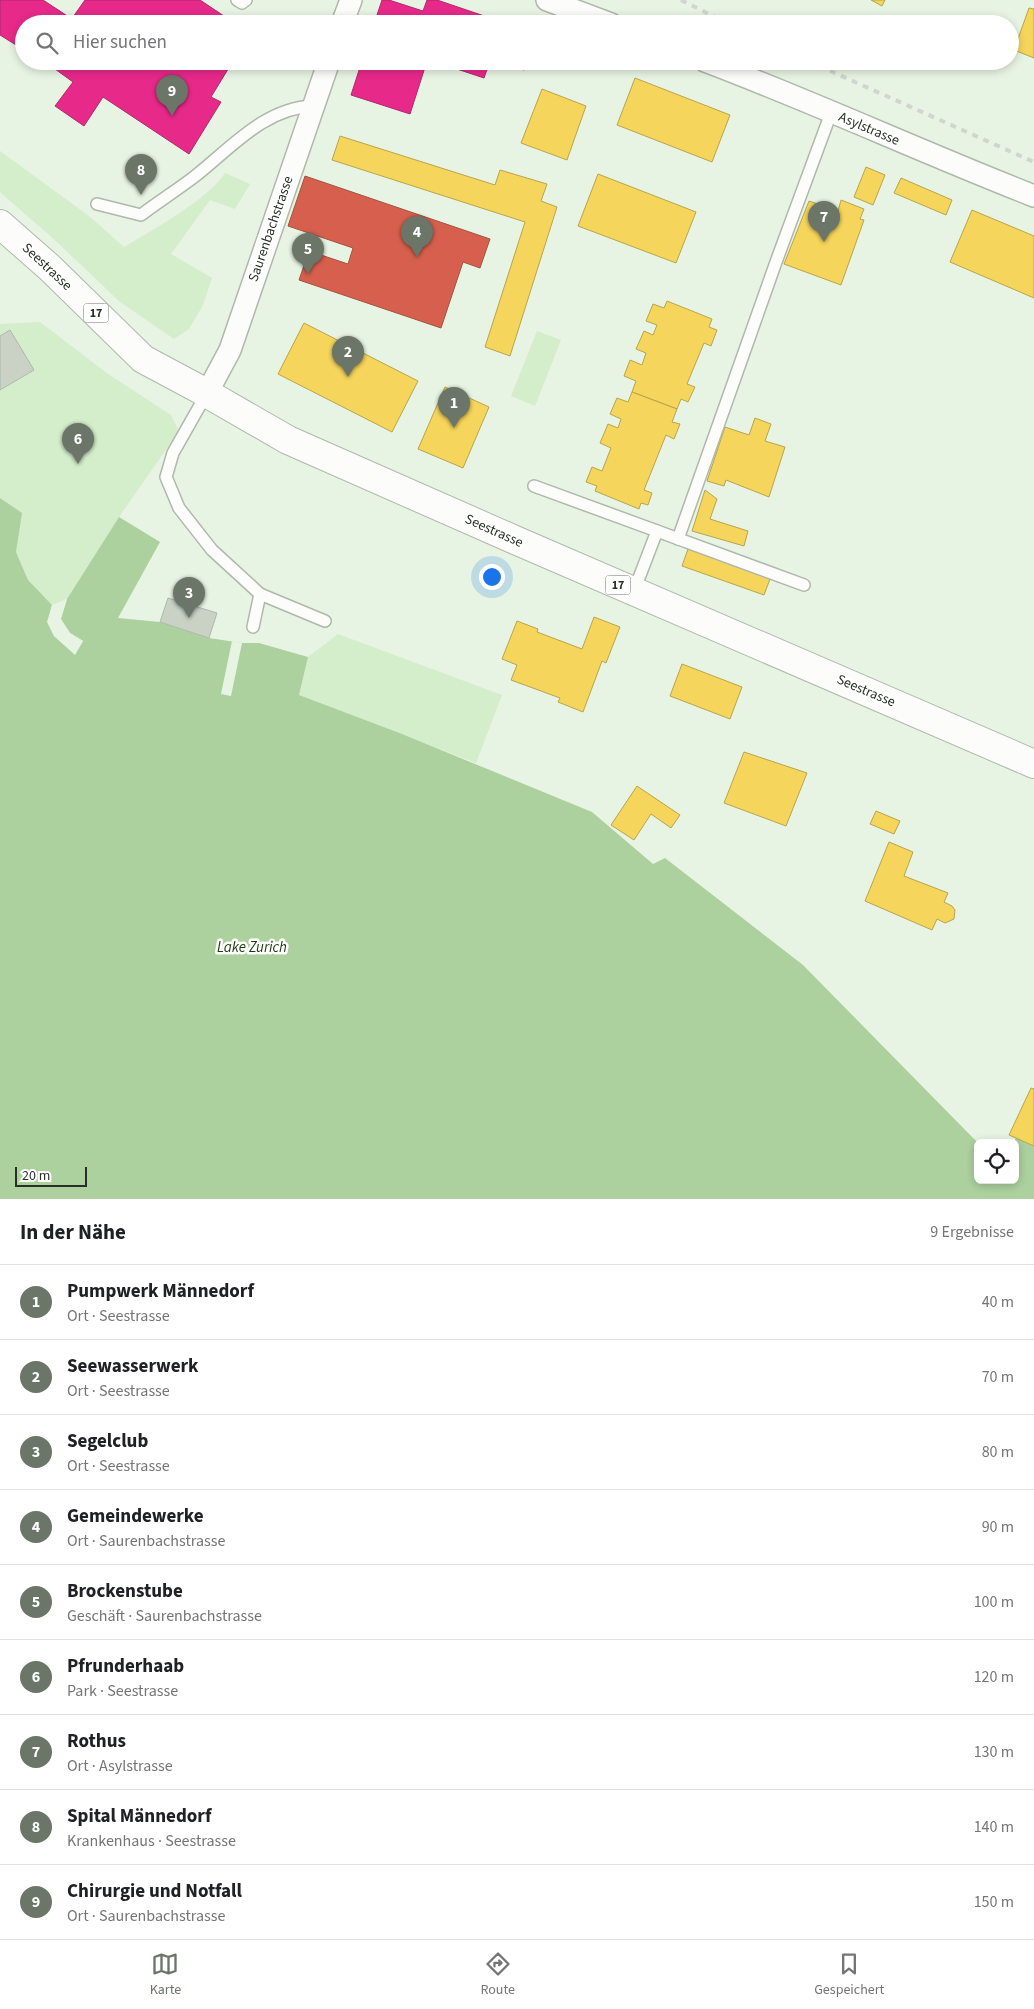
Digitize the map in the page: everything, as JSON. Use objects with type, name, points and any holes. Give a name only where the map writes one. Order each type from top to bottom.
[{"type":"main road","name":"Seestrasse","points":[[0,224],[50,268],[143,360],[207,393],[288,440],[1034,764]]},
{"type":"street","points":[[345,15],[351,0]]},
{"type":"street","points":[[547,0],[572,15]]},
{"type":"street","name":"Saurenbachstrasse","points":[[207,393],[230,350],[326,70]]},
{"type":"street","name":"Asylstrasse","points":[[728,70],[1034,196]]},
{"type":"lane","points":[[238,0],[242,3],[246,0]]},
{"type":"lane","points":[[98,204],[140,215],[194,178],[256,126],[296,107],[313,106]]},
{"type":"lane","points":[[678,539],[776,262],[832,113]]},
{"type":"lane","points":[[207,393],[173,453],[166,477],[179,508],[212,550],[260,594],[325,621]]},
{"type":"lane","points":[[534,486],[804,585]]},
{"type":"lane","points":[[634,591],[657,531]]},
{"type":"lane","points":[[253,627],[260,594]]},
{"type":"shaded area","points":[[0,151],[89,216],[124,247],[194,203],[207,193],[225,173],[250,184],[235,209],[210,200],[171,254],[212,278],[203,305],[189,329],[174,339],[120,302],[57,242],[0,192]]},
{"type":"shaded area","points":[[40,322],[108,374],[171,415],[179,431],[119,517],[67,599],[52,605],[28,580],[16,552],[21,513],[0,498],[0,324]]},
{"type":"shaded area","points":[[537,331],[561,340],[535,406],[511,396]]},
{"type":"shaded area","points":[[338,634],[502,695],[476,763],[299,695],[308,657]]},
{"type":"water","name":"Lake Zurich","points":[[0,498],[22,513],[16,552],[28,580],[52,605],[48,622],[54,636],[75,654],[83,641],[70,633],[60,619],[67,599],[119,517],[160,542],[118,618],[160,622],[209,638],[242,643],[259,643],[308,657],[299,695],[402,734],[592,812],[653,864],[665,858],[803,965],[974,1139],[974,1184],[1019,1184],[1019,1139],[1034,1146],[1034,1199],[0,1199]]},
{"type":"pier","points":[[67,599],[61,619],[70,633],[83,641],[75,655],[54,636],[47,622],[52,605],[54,604],[50,622],[56,634],[74,651],[80,642],[68,635],[58,619],[64,600]]},
{"type":"pier","points":[[232,641],[242,643],[231,696],[221,694]]},
{"type":"building: Wohnen","points":[[871,0],[885,0],[882,6]]},
{"type":"building: Wohnen","points":[[1029,8],[1034,9],[1034,58],[1019,52],[1019,36]]},
{"type":"building: Wohnen","points":[[635,78],[730,115],[712,162],[617,125]]},
{"type":"building: Wohnen","points":[[542,89],[586,106],[567,160],[521,143]]},
{"type":"building: Wohnen","points":[[340,136],[495,185],[500,170],[547,184],[541,201],[557,207],[510,356],[485,347],[525,222],[332,160]]},
{"type":"building: Wohnen","points":[[866,167],[885,175],[873,205],[854,197]]},
{"type":"building: Wohnen","points":[[598,174],[696,212],[676,263],[578,226]]},
{"type":"building: Wohnen","points":[[901,178],[952,200],[946,215],[894,193]]},
{"type":"building: Wohnen","points":[[841,200],[864,209],[860,219],[864,220],[841,285],[784,264],[809,201],[838,211]]},
{"type":"building: Wohnen","points":[[972,210],[1034,236],[1034,298],[950,262]]},
{"type":"building: Wohnen","points":[[667,301],[712,319],[709,327],[717,330],[711,346],[704,343],[687,384],[695,387],[688,402],[681,399],[677,409],[632,392],[636,381],[624,376],[630,360],[642,365],[646,353],[636,349],[644,331],[653,335],[657,325],[646,321],[653,304],[664,308]]},
{"type":"building: Wohnen","points":[[304,323],[418,381],[392,432],[278,374]]},
{"type":"building: Wohnen","points":[[445,387],[489,407],[463,468],[418,449]]},
{"type":"building: Wohnen","points":[[632,392],[677,409],[672,422],[680,424],[674,439],[666,435],[644,490],[652,493],[648,505],[641,503],[639,509],[595,491],[597,486],[586,482],[592,467],[602,471],[611,448],[600,443],[608,424],[618,428],[621,419],[610,414],[617,398],[628,402]]},
{"type":"building: Wohnen","points":[[755,418],[771,424],[765,441],[785,447],[769,497],[726,480],[724,486],[707,481],[725,427],[749,435]]},
{"type":"building: Wohnen","points":[[705,490],[717,499],[710,519],[748,531],[744,546],[692,531]]},
{"type":"building: Wohnen","points":[[688,549],[770,579],[764,595],[682,566]]},
{"type":"building: Wohnen","points":[[594,617],[620,627],[606,663],[602,661],[583,712],[558,702],[560,698],[511,680],[517,665],[502,659],[517,621],[538,629],[537,632],[582,649]]},
{"type":"building: Wohnen","points":[[682,664],[742,687],[730,719],[670,696]]},
{"type":"building: Wohnen","points":[[744,752],[807,773],[786,826],[724,803]]},
{"type":"building: Wohnen","points":[[637,786],[680,815],[671,828],[651,814],[634,840],[611,825]]},
{"type":"building: Wohnen","points":[[876,811],[900,821],[894,834],[870,824]]},
{"type":"building: Wohnen","points":[[889,842],[913,852],[904,876],[948,893],[944,902],[955,910],[954,919],[945,923],[937,919],[932,930],[865,901]]},
{"type":"building: Wohnen","points":[[1031,1088],[1034,1089],[1034,1146],[1009,1135]]},
{"type":"building: Handel","points":[[305,176],[490,239],[480,268],[463,262],[441,328],[299,280],[309,251],[348,264],[353,248],[288,226]]},
{"type":"building: Gesundheit","points":[[0,0],[43,0],[66,15],[15,15],[15,44],[0,35]]},
{"type":"building: Gesundheit","points":[[85,0],[200,0],[222,15],[74,15]]},
{"type":"building: Gesundheit","points":[[382,0],[389,0],[423,11],[427,0],[437,0],[481,15],[377,15]]},
{"type":"building: Gesundheit","points":[[56,70],[228,70],[211,97],[221,102],[189,154],[103,97],[84,126],[55,106],[73,82]]},
{"type":"building: Gesundheit","points":[[359,70],[424,70],[410,114],[351,95]]},
{"type":"building: Gesundheit","points":[[460,70],[487,70],[484,78]]},
{"type":"building: Sonstige","points":[[10,330],[34,370],[0,390],[0,336]]},
{"type":"building: Sonstige","points":[[168,598],[217,613],[209,638],[160,622]]},
{"type":"railway","points":[[681,0],[711,15]]},
{"type":"railway","points":[[828,70],[1034,162]]},
{"type":"place","name":"Chirurgie und Notfall","points":[[172,116]]},
{"type":"place","name":"Spital Männedorf","points":[[141,195]]},
{"type":"place","name":"Rothus","points":[[824,242]]},
{"type":"place","name":"Gemeindewerke","points":[[417,257]]},
{"type":"place","name":"Brockenstube","points":[[308,274]]},
{"type":"place","name":"Seewasserwerk","points":[[348,377]]},
{"type":"place","name":"Pumpwerk Männedorf","points":[[454,428]]},
{"type":"place","name":"Pfrunderhaab","points":[[78,464]]},
{"type":"place","name":"Segelclub","points":[[189,618]]}]
